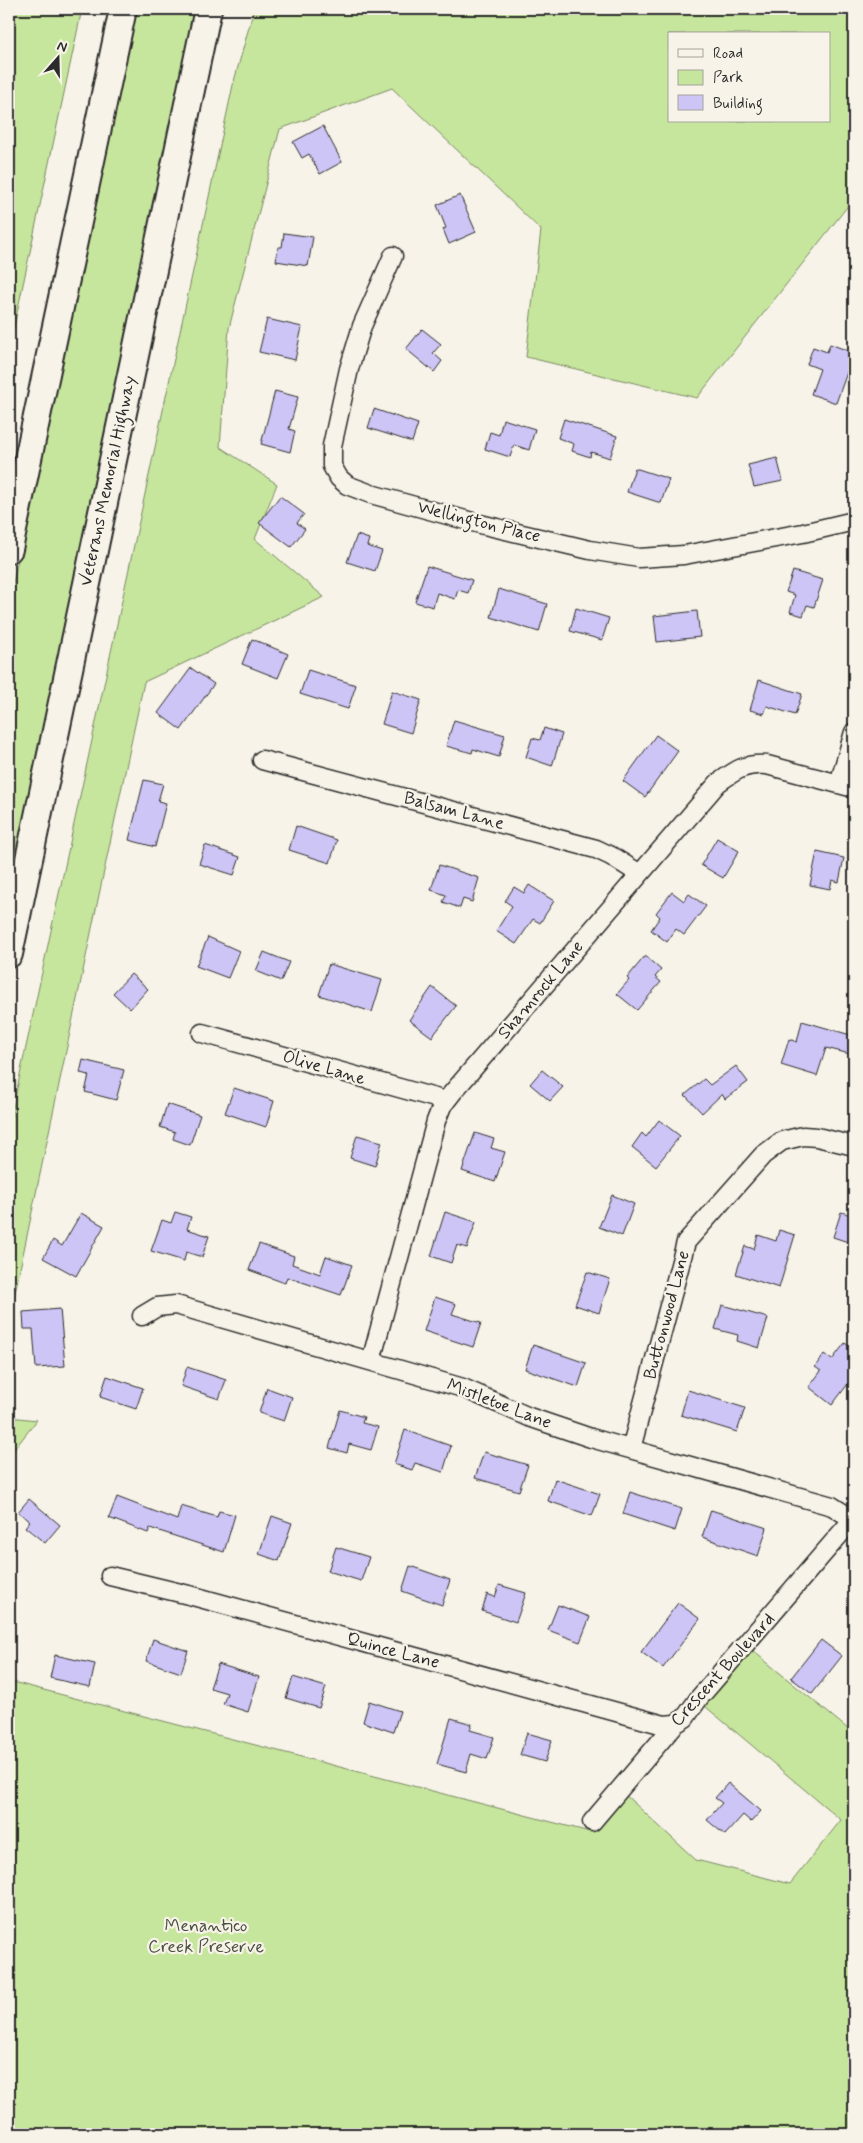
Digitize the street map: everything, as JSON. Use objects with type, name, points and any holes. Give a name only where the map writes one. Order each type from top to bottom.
[{"type":"highway","points":[[76,230],[108,9]]},
{"type":"highway","points":[[9,549],[123,9]]},
{"type":"highway","name":"Veterans Memorial Highway","points":[[9,954],[208,9]]},
{"type":"highway","points":[[155,257],[195,121],[222,9]]},
{"type":"street","name":"Wellington Place","points":[[393,256],[362,326],[349,369],[332,446],[332,466],[339,478],[347,485],[371,494],[480,524],[590,550],[639,558],[684,555],[803,533],[854,521]]},
{"type":"street","points":[[847,786],[854,732]]},
{"type":"street","name":"Balsam Lane","points":[[262,760],[596,849],[640,874]]},
{"type":"street","name":"Shamrock Lane","points":[[371,1361],[436,1121],[446,1102],[718,782],[745,765],[767,764],[847,786]]},
{"type":"street","name":"Olive Lane","points":[[202,1033],[446,1102]]},
{"type":"street","name":"Buttonwood Lane","points":[[631,1449],[686,1242],[763,1155],[782,1141],[803,1136],[817,1136],[854,1146]]},
{"type":"street","name":"Mistletoe Lane","points":[[142,1316],[157,1307],[176,1305],[463,1388],[529,1417],[631,1449],[832,1506],[854,1519]]},
{"type":"street","name":"Crescent Boulevard","points":[[592,1822],[675,1724],[685,1718],[699,1698],[854,1519]]},
{"type":"street","name":"Quince Lane","points":[[110,1576],[193,1596],[664,1726],[675,1724]]},
{"type":"green space","points":[[9,9],[82,9],[9,350]]},
{"type":"green space","points":[[135,9],[198,9],[9,902],[9,602]]},
{"type":"green space","points":[[254,9],[854,9],[854,198],[697,398],[526,357],[541,230],[392,88],[280,129],[229,328],[220,447],[277,484],[255,539],[324,597],[144,682],[9,1321],[9,1126],[233,85]]},
{"type":"green space","points":[[9,1417],[37,1420],[9,1456]]},
{"type":"green space","name":"Menantico Creek Preserve","points":[[747,1646],[854,1734],[854,2134],[9,2134],[9,1681],[590,1832],[621,1791],[696,1860],[790,1884],[841,1820],[700,1702]]},
{"type":"building","points":[[323,126],[342,162],[320,174],[309,154],[302,158],[293,142]]},
{"type":"building","points":[[460,195],[476,232],[449,244],[443,229],[446,228],[437,205]]},
{"type":"building","points":[[284,233],[313,237],[308,266],[276,261],[278,247],[282,247]]},
{"type":"building","points":[[267,319],[302,327],[295,360],[259,352]]},
{"type":"building","points":[[422,329],[441,344],[433,353],[442,361],[434,372],[406,349]]},
{"type":"building","points":[[830,344],[854,353],[836,403],[811,394],[820,369],[807,364],[813,347],[827,352]]},
{"type":"building","points":[[275,391],[298,397],[289,429],[295,431],[290,452],[261,444]]},
{"type":"building","points":[[374,409],[418,424],[412,442],[368,428]]},
{"type":"building","points":[[503,419],[535,429],[529,450],[514,445],[510,457],[485,449],[490,432],[499,435]]},
{"type":"building","points":[[564,419],[617,436],[610,458],[591,452],[590,457],[572,451],[574,444],[558,438]]},
{"type":"building","points":[[777,458],[783,481],[754,487],[748,465]]},
{"type":"building","points":[[635,468],[669,479],[661,503],[627,492]]},
{"type":"building","points":[[280,496],[304,514],[297,523],[305,529],[291,547],[259,523]]},
{"type":"building","points":[[357,535],[369,539],[367,546],[382,551],[375,571],[347,562]]},
{"type":"building","points":[[427,566],[472,580],[468,593],[458,590],[455,599],[437,593],[433,607],[415,602]]},
{"type":"building","points":[[793,571],[823,580],[814,607],[807,605],[803,616],[790,612],[795,595],[786,592]]},
{"type":"building","points":[[499,589],[547,604],[539,632],[491,617]]},
{"type":"building","points":[[576,608],[609,618],[602,640],[570,631]]},
{"type":"building","points":[[697,611],[700,637],[657,642],[654,616]]},
{"type":"building","points":[[252,639],[288,654],[278,678],[242,664]]},
{"type":"building","points":[[191,668],[214,684],[181,730],[158,713]]},
{"type":"building","points":[[308,670],[356,685],[348,709],[300,694]]},
{"type":"building","points":[[759,680],[802,694],[795,715],[767,706],[764,714],[750,710]]},
{"type":"building","points":[[392,691],[421,700],[411,733],[382,724]]},
{"type":"building","points":[[454,720],[505,735],[499,757],[473,749],[472,753],[446,746]]},
{"type":"building","points":[[544,728],[562,734],[552,766],[526,757],[532,738],[540,740]]},
{"type":"building","points":[[656,735],[678,751],[645,797],[623,781]]},
{"type":"building","points":[[144,780],[163,784],[158,801],[166,803],[155,847],[129,840]]},
{"type":"building","points":[[296,826],[337,840],[330,863],[289,850]]},
{"type":"building","points":[[717,838],[739,851],[723,878],[701,865]]},
{"type":"building","points":[[205,845],[240,857],[234,875],[199,864]]},
{"type":"building","points":[[817,852],[844,858],[839,882],[832,880],[830,889],[810,885]]},
{"type":"building","points":[[439,865],[479,878],[472,902],[463,899],[460,908],[443,902],[446,895],[431,890]]},
{"type":"building","points":[[529,885],[554,901],[540,923],[533,919],[516,944],[496,931],[512,906],[505,901],[514,887],[524,893]]},
{"type":"building","points":[[672,892],[684,901],[689,894],[706,906],[684,935],[676,929],[667,942],[651,930],[660,917],[656,913]]},
{"type":"building","points":[[208,937],[239,951],[228,978],[196,966]]},
{"type":"building","points":[[264,952],[289,962],[281,981],[256,971]]},
{"type":"building","points":[[645,956],[661,970],[655,977],[661,982],[637,1010],[617,994]]},
{"type":"building","points":[[329,964],[382,980],[372,1012],[319,995]]},
{"type":"building","points":[[131,974],[148,989],[130,1009],[113,993]]},
{"type":"building","points":[[432,987],[456,1006],[432,1037],[409,1020]]},
{"type":"building","points":[[802,1021],[854,1036],[850,1054],[826,1048],[817,1076],[781,1065],[789,1039],[797,1042]]},
{"type":"building","points":[[83,1060],[124,1070],[116,1100],[85,1092],[89,1075],[80,1073]]},
{"type":"building","points":[[736,1066],[748,1082],[725,1099],[722,1094],[702,1113],[685,1095],[704,1079],[710,1085]]},
{"type":"building","points":[[542,1070],[563,1087],[550,1101],[530,1084]]},
{"type":"building","points":[[234,1088],[274,1101],[266,1127],[225,1113]]},
{"type":"building","points":[[167,1104],[200,1115],[190,1145],[173,1139],[175,1132],[160,1127]]},
{"type":"building","points":[[659,1120],[680,1136],[656,1166],[632,1147],[642,1133],[646,1137]]},
{"type":"building","points":[[475,1133],[494,1139],[491,1148],[505,1152],[495,1182],[462,1171]]},
{"type":"building","points":[[357,1135],[382,1142],[375,1166],[350,1158]]},
{"type":"building","points":[[612,1195],[634,1204],[622,1236],[599,1227]]},
{"type":"building","points":[[175,1212],[191,1217],[187,1229],[209,1236],[202,1257],[186,1252],[184,1261],[151,1251],[162,1220],[171,1223]]},
{"type":"building","points":[[445,1212],[476,1222],[467,1248],[457,1245],[451,1263],[431,1256]]},
{"type":"building","points":[[841,1212],[854,1216],[854,1244],[833,1237]]},
{"type":"building","points":[[81,1213],[104,1226],[76,1276],[43,1258],[53,1240],[62,1246]]},
{"type":"building","points":[[779,1230],[795,1235],[779,1288],[736,1274],[745,1246],[754,1249],[758,1235],[776,1241]]},
{"type":"building","points":[[259,1244],[294,1256],[292,1264],[320,1274],[326,1256],[352,1265],[341,1295],[287,1277],[285,1283],[249,1270]]},
{"type":"building","points":[[587,1272],[610,1279],[599,1313],[575,1305]]},
{"type":"building","points":[[435,1297],[456,1304],[452,1314],[481,1323],[473,1347],[424,1331]]},
{"type":"building","points":[[722,1305],[768,1318],[759,1348],[737,1341],[738,1335],[715,1329]]},
{"type":"building","points":[[60,1309],[65,1366],[36,1368],[33,1329],[24,1329],[23,1312]]},
{"type":"building","points":[[845,1343],[854,1350],[854,1376],[832,1405],[809,1387],[821,1371],[815,1367],[824,1354],[832,1360]]},
{"type":"building","points":[[533,1345],[586,1363],[578,1387],[525,1369]]},
{"type":"building","points":[[187,1367],[226,1380],[219,1399],[181,1386]]},
{"type":"building","points":[[107,1376],[143,1388],[136,1409],[100,1397]]},
{"type":"building","points":[[267,1388],[292,1397],[284,1421],[259,1413]]},
{"type":"building","points":[[688,1390],[745,1408],[737,1432],[681,1415]]},
{"type":"building","points":[[340,1410],[364,1417],[362,1423],[378,1427],[371,1450],[349,1444],[347,1453],[329,1448]]},
{"type":"building","points":[[405,1430],[451,1446],[443,1472],[415,1463],[412,1470],[394,1464]]},
{"type":"building","points":[[484,1452],[528,1465],[519,1491],[475,1478]]},
{"type":"building","points":[[555,1479],[600,1494],[592,1516],[548,1501]]},
{"type":"building","points":[[630,1492],[682,1509],[675,1531],[623,1514]]},
{"type":"building","points":[[117,1497],[177,1520],[181,1506],[217,1517],[219,1511],[235,1515],[224,1552],[150,1528],[148,1533],[109,1518]]},
{"type":"building","points":[[29,1499],[60,1525],[45,1543],[25,1527],[30,1521],[18,1512]]},
{"type":"building","points":[[711,1510],[767,1528],[758,1556],[702,1537]]},
{"type":"building","points":[[272,1516],[292,1523],[279,1561],[259,1554]]},
{"type":"building","points":[[336,1547],[369,1557],[361,1581],[328,1571]]},
{"type":"building","points":[[410,1566],[450,1580],[442,1605],[402,1591]]},
{"type":"building","points":[[499,1585],[526,1593],[516,1622],[482,1611],[487,1594],[495,1597]]},
{"type":"building","points":[[678,1603],[700,1619],[663,1668],[641,1652]]},
{"type":"building","points":[[558,1605],[590,1617],[580,1642],[548,1630]]},
{"type":"building","points":[[153,1639],[188,1651],[181,1673],[146,1661]]},
{"type":"building","points":[[821,1640],[842,1656],[812,1694],[791,1678]]},
{"type":"building","points":[[55,1655],[95,1664],[90,1687],[50,1678]]},
{"type":"building","points":[[218,1664],[259,1677],[248,1712],[223,1704],[227,1693],[210,1688]]},
{"type":"building","points":[[293,1677],[326,1687],[319,1708],[286,1698]]},
{"type":"building","points":[[369,1701],[400,1711],[393,1732],[363,1722]]},
{"type":"building","points":[[451,1718],[472,1724],[470,1730],[494,1737],[487,1759],[471,1754],[466,1772],[437,1764]]},
{"type":"building","points":[[527,1733],[552,1740],[545,1762],[520,1755]]},
{"type":"building","points":[[728,1783],[761,1811],[751,1822],[743,1815],[725,1835],[707,1820],[722,1803],[715,1798]]}]
